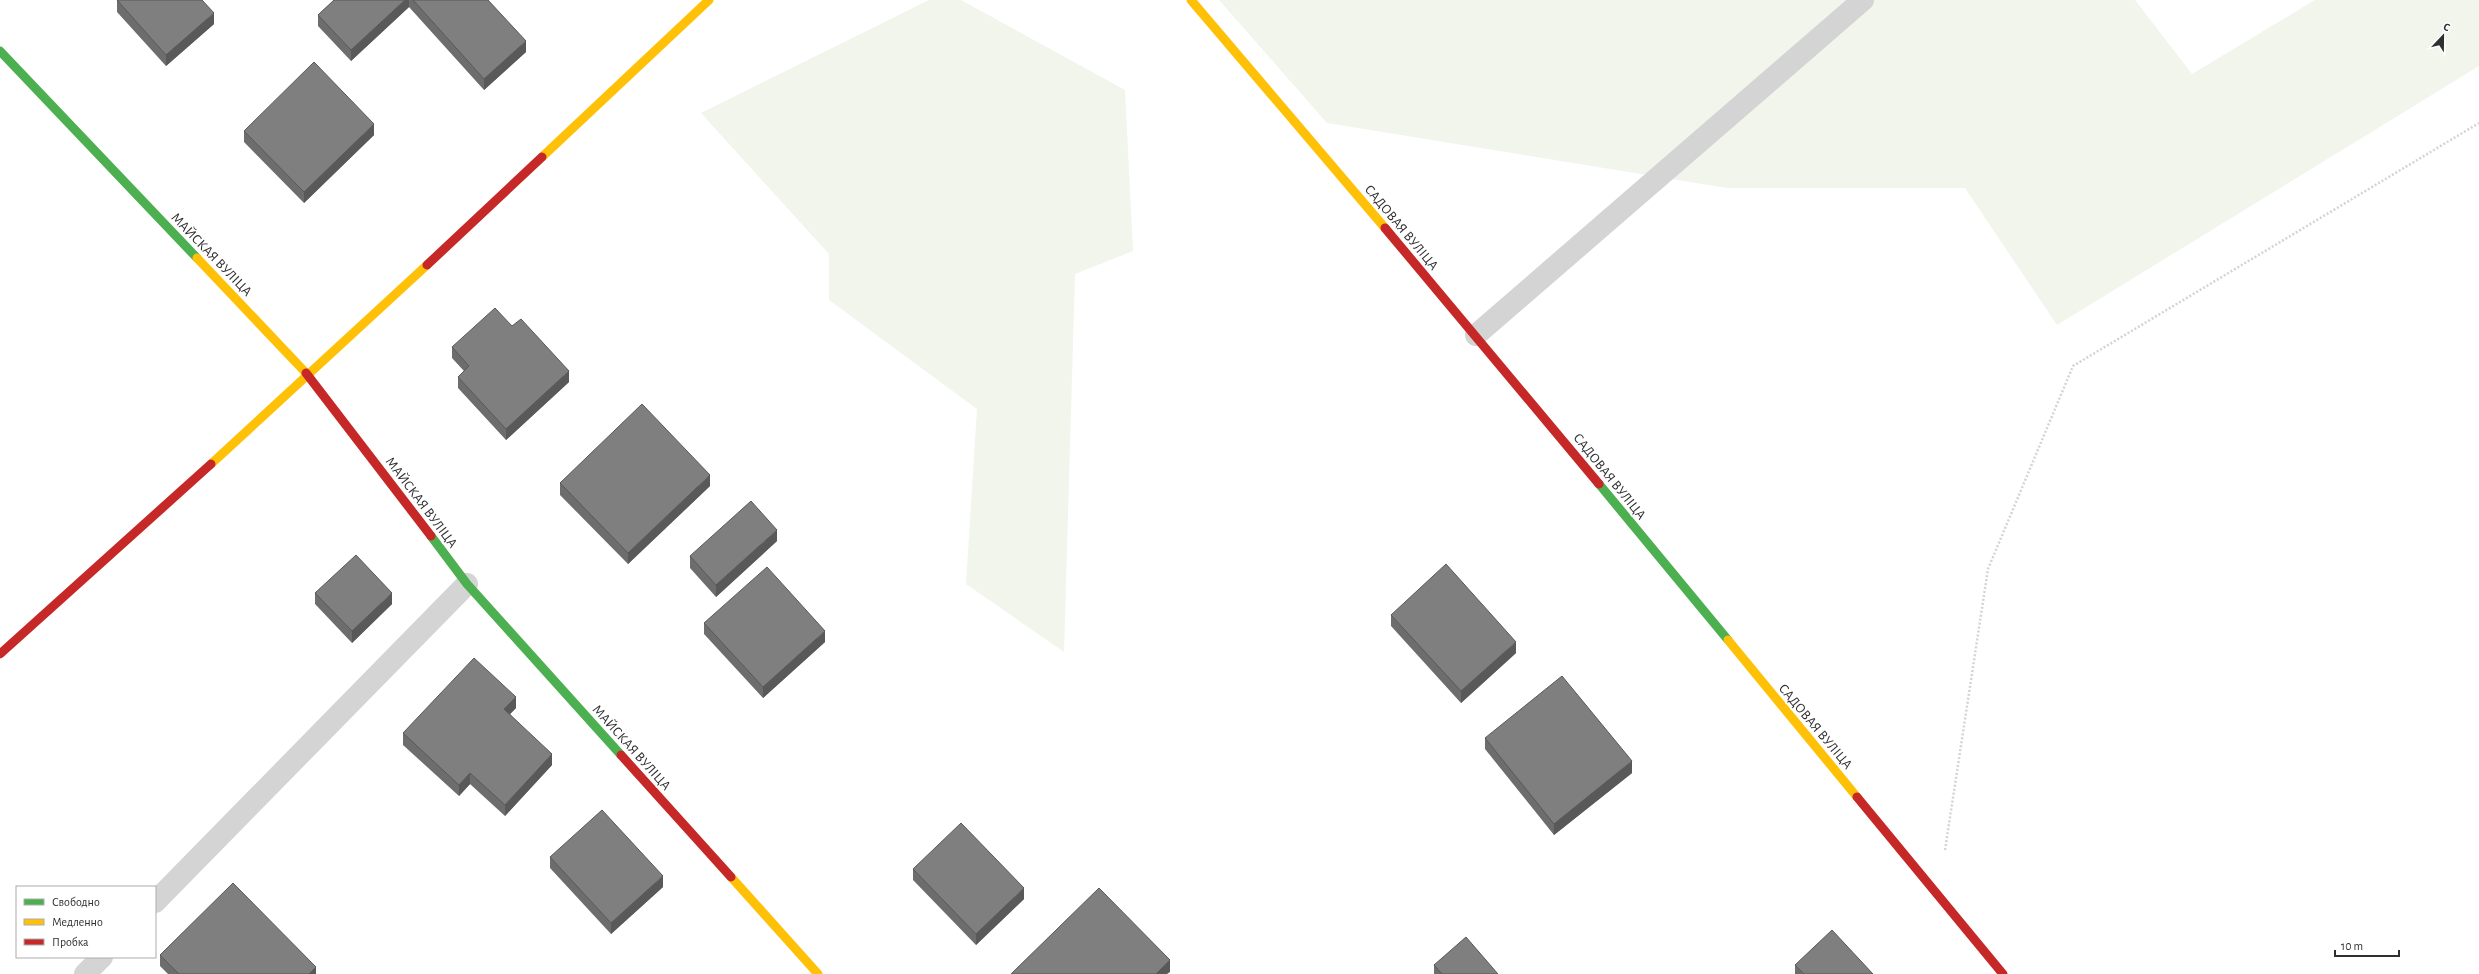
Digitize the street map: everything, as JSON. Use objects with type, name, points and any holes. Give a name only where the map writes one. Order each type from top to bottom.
[{"type":"street","points":[[0,654],[309,376],[709,0]]},
{"type":"street","name":"САДОВАЯ ВУЛІЦА","points":[[1191,0],[1476,335],[2003,974]]},
{"type":"street","points":[[1476,335],[1863,0]]},
{"type":"street","name":"МАЙСКАЯ ВУЛІЦА","points":[[0,51],[309,376],[467,584],[818,974]]},
{"type":"street","points":[[156,901],[467,584]]},
{"type":"street","points":[[85,974],[101,958]]},
{"type":"path","points":[[1938,896],[1988,569],[2073,366],[2479,123]]},
{"type":"shaded area","points":[[929,0],[961,0],[1125,90],[1133,251],[1075,274],[1064,652],[966,584],[977,409],[829,300],[829,254],[701,113]]},
{"type":"shaded area","points":[[1219,0],[2135,0],[2192,74],[2315,0],[2479,0],[2479,66],[2057,325],[1965,188],[1727,188],[1327,123]]},
{"type":"building","points":[[117,0],[202,0],[214,13],[166,55]]},
{"type":"building","points":[[334,0],[405,0],[351,50],[318,15]]},
{"type":"building","points":[[413,0],[488,0],[526,41],[484,79]]},
{"type":"building","points":[[314,62],[374,124],[304,192],[244,131]]},
{"type":"building","points":[[495,308],[512,326],[521,319],[569,371],[506,429],[458,377],[469,366],[452,347]]},
{"type":"building","points":[[642,404],[710,475],[628,553],[560,483]]},
{"type":"building","points":[[751,501],[777,530],[716,585],[690,556]]},
{"type":"building","points":[[356,555],[392,593],[352,631],[315,593]]},
{"type":"building","points":[[1446,564],[1516,642],[1461,691],[1391,615]]},
{"type":"building","points":[[767,567],[825,631],[763,687],[704,623]]},
{"type":"building","points":[[474,658],[516,697],[504,709],[552,754],[505,805],[470,773],[459,785],[403,733]]},
{"type":"building","points":[[1562,676],[1632,761],[1554,824],[1485,738]]},
{"type":"building","points":[[602,810],[663,876],[611,923],[550,857]]},
{"type":"building","points":[[961,823],[1024,888],[976,934],[913,869]]},
{"type":"building","points":[[233,883],[316,967],[309,974],[179,974],[160,955]]},
{"type":"building","points":[[1099,888],[1170,960],[1156,974],[1011,974]]},
{"type":"building","points":[[1832,930],[1873,974],[1804,974],[1795,965]]},
{"type":"building","points":[[1466,937],[1498,974],[1442,974],[1434,965]]},
{"type":"traffic: fast","points":[[0,51],[197,258]]},
{"type":"traffic: fast","points":[[1599,484],[1728,640]]},
{"type":"traffic: fast","points":[[431,536],[467,584],[621,755]]},
{"type":"traffic: slow","points":[[542,157],[709,0]]},
{"type":"traffic: slow","points":[[1191,0],[1385,228]]},
{"type":"traffic: slow","points":[[197,258],[306,373]]},
{"type":"traffic: slow","points":[[211,464],[427,265]]},
{"type":"traffic: slow","points":[[1728,640],[1857,797]]},
{"type":"traffic: slow","points":[[731,877],[818,974]]},
{"type":"traffic: jam","points":[[427,265],[542,157]]},
{"type":"traffic: jam","points":[[1385,228],[1599,484]]},
{"type":"traffic: jam","points":[[306,373],[431,536]]},
{"type":"traffic: jam","points":[[0,654],[211,464]]},
{"type":"traffic: jam","points":[[621,755],[731,877]]},
{"type":"traffic: jam","points":[[1857,797],[2003,974]]}]
